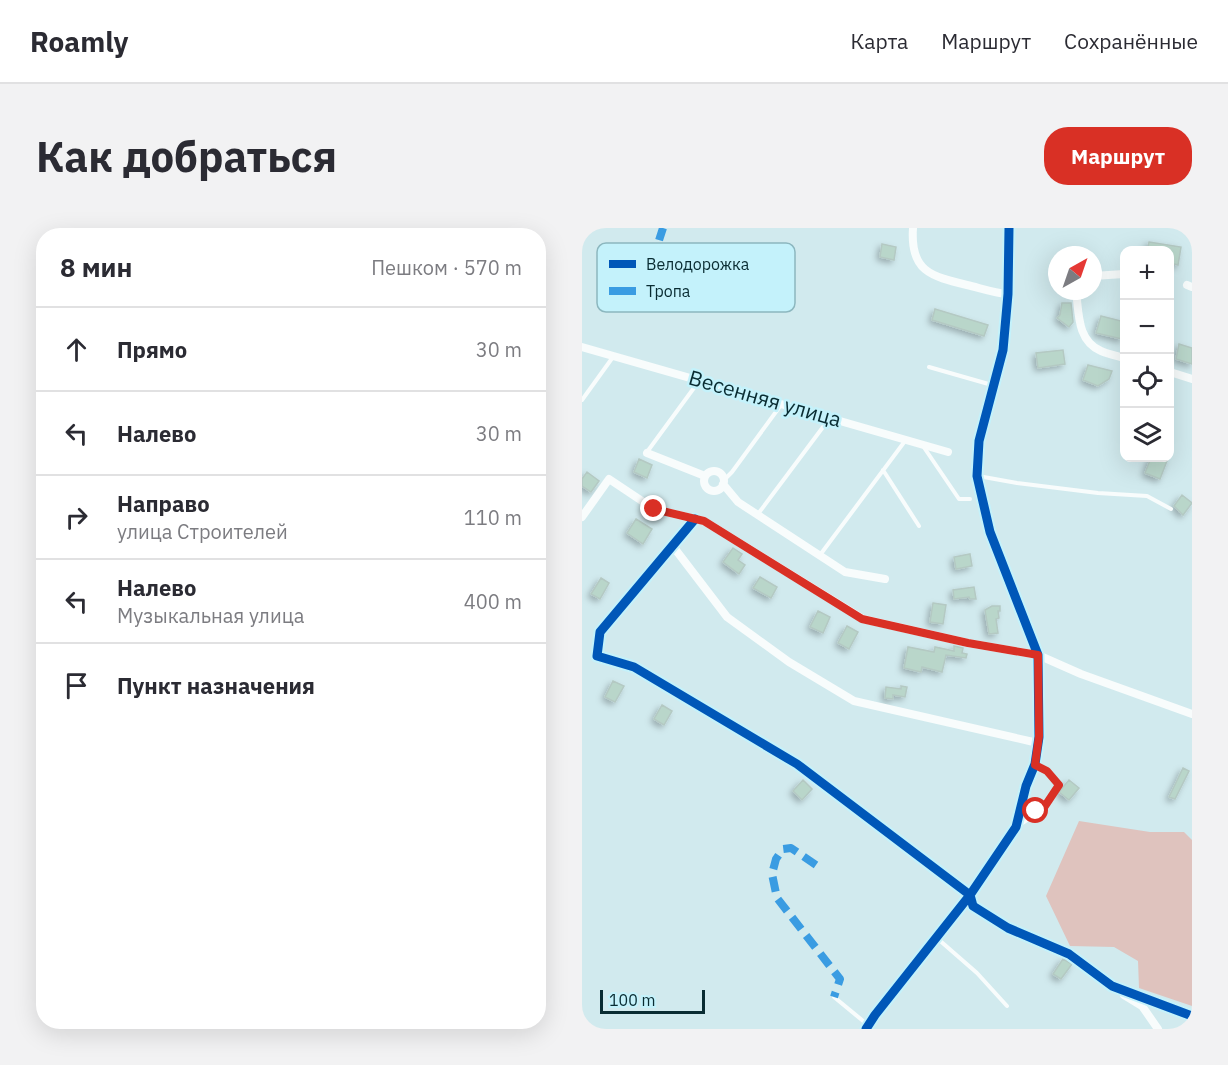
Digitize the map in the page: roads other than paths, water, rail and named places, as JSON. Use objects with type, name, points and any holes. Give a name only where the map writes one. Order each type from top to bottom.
[{"type":"street","points":[[913,228],[914,256],[923,269],[938,278],[1008,294]]},
{"type":"street","points":[[868,1027],[875,1015],[938,939],[1016,826],[1026,786],[1035,765],[1038,743],[1038,655],[990,532],[977,476],[979,441],[1003,350],[1008,294],[1009,228]]},
{"type":"street","points":[[1102,275],[1120,274]]},
{"type":"street","points":[[1077,300],[1081,331],[1087,342],[1099,351],[1120,357]]},
{"type":"street","name":"Весенняя улица","points":[[582,347],[948,452]]},
{"type":"street","points":[[1174,373],[1192,379]]},
{"type":"street","points":[[647,453],[705,476]]},
{"type":"street","points":[[724,482],[717,490],[710,490],[704,483],[709,471],[716,471],[721,474],[738,502],[819,556],[845,572],[885,579]]},
{"type":"street","points":[[582,517],[609,480],[654,509],[704,521],[862,619],[968,643],[1038,655],[1080,674],[1192,714]]},
{"type":"street","points":[[695,519],[600,632],[597,656],[634,667],[798,764],[970,895],[973,906],[1008,928],[1070,954],[1142,1006],[1158,1029]]},
{"type":"street","points":[[672,545],[727,617],[789,662],[854,701],[1038,743]]},
{"type":"street","points":[[1112,986],[1192,1016]]},
{"type":"lane","points":[[582,400],[614,355]]},
{"type":"lane","points":[[929,367],[994,386]]},
{"type":"lane","points":[[647,453],[699,380]]},
{"type":"lane","points":[[724,482],[781,404]]},
{"type":"lane","points":[[757,514],[830,418]]},
{"type":"lane","points":[[819,556],[906,440]]},
{"type":"lane","points":[[923,445],[959,499],[970,499]]},
{"type":"lane","points":[[883,470],[919,526]]},
{"type":"lane","points":[[977,476],[1098,493],[1147,496],[1171,509]]},
{"type":"lane","points":[[1016,826],[1025,822],[1045,806],[1059,785],[1047,771],[1035,765]]},
{"type":"lane","points":[[938,939],[977,973],[1007,1006]]},
{"type":"lane","points":[[834,997],[868,1027]]}]
